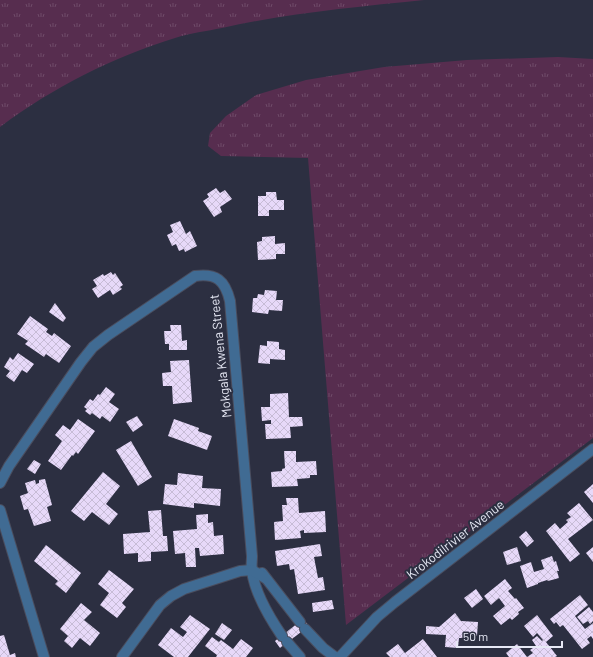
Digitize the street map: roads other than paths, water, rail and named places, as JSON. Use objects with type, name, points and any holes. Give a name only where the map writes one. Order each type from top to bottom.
[{"type":"street","name":"Mokgala Kwena Street","points":[[0,483],[3,476],[81,362],[93,347],[108,334],[195,276],[204,274],[216,277],[223,283],[228,291],[230,301],[254,583],[260,598],[285,639],[300,657]]},
{"type":"street","name":"Krokodilrivier Avenue","points":[[340,657],[377,617],[395,602],[593,449]]},
{"type":"street","points":[[0,510],[44,657]]},
{"type":"street","name":"Mokgala Kwena Street","points":[[252,556],[265,578],[303,625],[323,648],[335,657]]},
{"type":"street","points":[[122,657],[160,605],[171,596],[226,574],[240,570],[252,570]]},
{"type":"street","name":"Mokgala Kwena Street","points":[[252,570],[265,578]]}]
